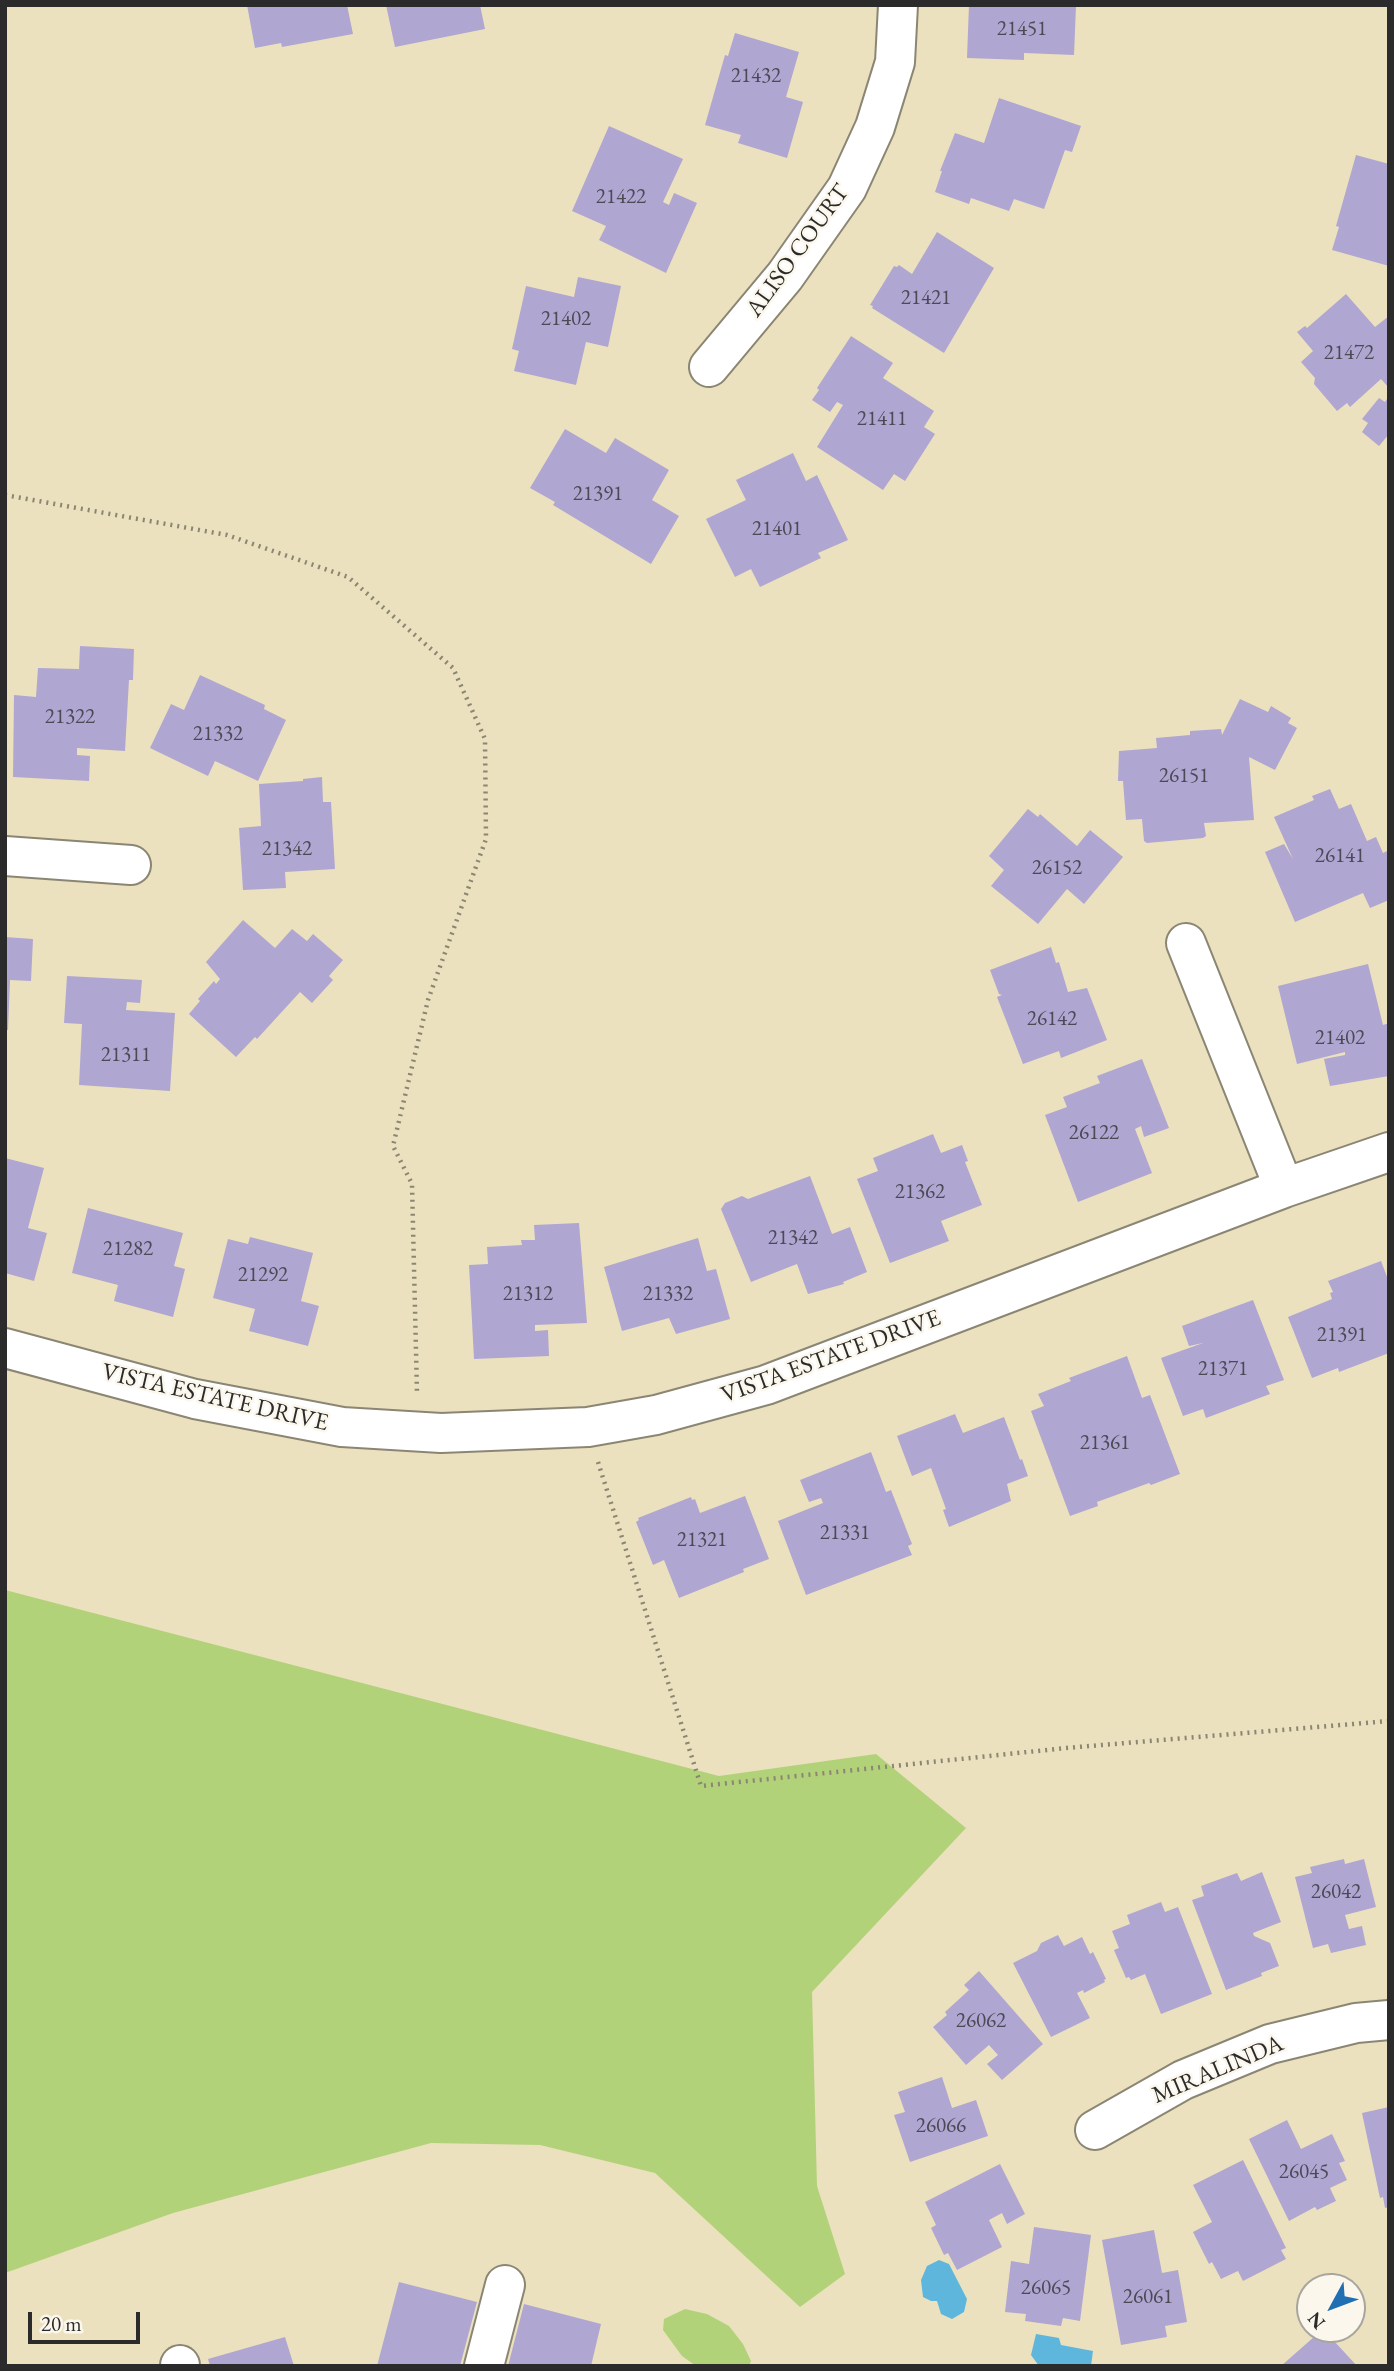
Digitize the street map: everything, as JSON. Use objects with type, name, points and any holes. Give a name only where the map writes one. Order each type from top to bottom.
[{"type":"street","name":"ALISO COURT","points":[[709,367],[785,276],[847,188],[874,127],[895,62],[898,5]]},
{"type":"street","points":[[5,856],[131,865]]},
{"type":"street","points":[[1186,943],[1284,1188]]},
{"type":"street","name":"VISTA ESTATE DRIVE","points":[[5,1348],[43,1356],[195,1399],[342,1427],[441,1433],[587,1427],[656,1415],[766,1385],[1284,1188],[1389,1152]]},
{"type":"street","name":"MIRALINDA","points":[[1095,2130],[1183,2080],[1270,2044],[1356,2023],[1389,2020]]},
{"type":"street","points":[[484,2366],[505,2285]]},
{"type":"path","points":[[5,495],[227,535],[348,577],[453,668],[485,740],[486,839],[428,1000],[393,1146],[412,1184],[417,1432]]},
{"type":"path","points":[[587,1427],[701,1786],[1066,1748],[1389,1721]]},
{"type":"green space","points":[[5,1590],[719,1776],[876,1754],[966,1828],[812,1992],[817,2186],[845,2274],[800,2307],[655,2173],[540,2145],[431,2143],[173,2213],[5,2273]]},
{"type":"green space","points":[[685,2309],[707,2314],[729,2326],[743,2344],[751,2361],[749,2366],[696,2366],[682,2356],[663,2330],[664,2319]]},
{"type":"water","points":[[939,2260],[949,2264],[967,2299],[964,2312],[952,2319],[941,2314],[937,2301],[923,2297],[921,2280],[927,2266]]},
{"type":"water","points":[[1036,2334],[1059,2338],[1061,2345],[1093,2351],[1091,2366],[1039,2366],[1031,2355]]},
{"type":"building","points":[[247,5],[347,5],[353,34],[282,47],[281,43],[255,48]]},
{"type":"building","points":[[386,5],[480,5],[485,29],[395,47]]},
{"type":"building","points":[[969,5],[1076,6],[1074,55],[1024,53],[1024,60],[967,58]]},
{"type":"building","points":[[735,33],[799,52],[786,97],[803,102],[787,158],[738,143],[741,135],[705,125],[725,55],[728,56]]},
{"type":"building","points":[[999,98],[1081,126],[1072,152],[1065,150],[1044,209],[1014,199],[1009,211],[971,198],[969,204],[935,192],[955,133],[984,143]]},
{"type":"building","points":[[609,126],[683,159],[663,202],[669,205],[674,193],[697,203],[666,273],[599,240],[606,226],[572,211]]},
{"type":"building","points":[[1356,155],[1389,164],[1389,266],[1332,250]]},
{"type":"building","points":[[937,232],[994,268],[944,353],[870,305],[894,266],[899,265],[912,274]]},
{"type":"building","points":[[578,277],[621,286],[608,347],[586,342],[576,385],[514,371],[519,351],[512,349],[526,286],[574,297]]},
{"type":"building","points":[[1346,294],[1375,327],[1389,316],[1389,388],[1381,379],[1350,407],[1347,403],[1337,411],[1314,384],[1315,378],[1301,362],[1313,351],[1297,332],[1305,326],[1307,328]]},
{"type":"building","points":[[851,336],[893,363],[883,378],[934,411],[924,427],[935,434],[905,481],[894,474],[883,490],[817,447],[843,405],[837,402],[830,412],[812,400]]},
{"type":"building","points":[[1389,396],[1389,434],[1379,446],[1362,432],[1368,423],[1362,419],[1379,398],[1385,402]]},
{"type":"building","points":[[565,429],[606,453],[615,438],[669,470],[652,500],[679,516],[651,564],[553,505],[555,502],[530,488]]},
{"type":"building","points":[[793,453],[806,481],[817,475],[848,540],[818,553],[821,558],[760,587],[751,569],[735,577],[706,519],[746,500],[736,480]]},
{"type":"building","points":[[80,646],[134,649],[133,680],[129,680],[125,751],[77,748],[77,755],[90,756],[89,781],[13,777],[14,695],[36,697],[38,668],[79,669]]},
{"type":"building","points":[[200,675],[265,705],[264,709],[286,720],[258,781],[215,761],[208,776],[150,748],[171,704],[184,710]]},
{"type":"building","points":[[1240,699],[1268,712],[1271,706],[1291,718],[1288,723],[1297,728],[1275,770],[1249,757],[1254,820],[1204,823],[1206,836],[1203,838],[1147,843],[1144,841],[1142,819],[1126,820],[1123,781],[1118,781],[1119,751],[1157,748],[1156,738],[1190,735],[1190,731],[1221,729],[1222,735]]},
{"type":"building","points":[[322,777],[323,802],[331,802],[335,869],[285,872],[286,888],[243,890],[239,828],[261,826],[259,784]]},
{"type":"building","points":[[1330,789],[1339,809],[1351,804],[1367,841],[1376,837],[1383,853],[1389,850],[1389,900],[1370,908],[1363,893],[1295,922],[1265,852],[1284,844],[1293,859],[1274,817],[1314,800],[1312,796]]},
{"type":"building","points":[[1028,809],[1038,817],[1040,814],[1077,846],[1090,830],[1123,857],[1084,904],[1067,889],[1038,924],[991,886],[1004,870],[989,856]]},
{"type":"building","points":[[243,920],[275,948],[292,929],[307,941],[313,934],[343,960],[329,976],[333,980],[312,1003],[300,992],[257,1039],[255,1037],[236,1057],[189,1014],[200,1001],[198,999],[214,981],[216,984],[220,979],[206,962]]},
{"type":"building","points":[[5,937],[33,939],[31,981],[10,980],[8,1030],[5,1030]]},
{"type":"building","points":[[1051,947],[1056,963],[1059,962],[1068,992],[1087,988],[1107,1040],[1061,1058],[1059,1051],[1023,1064],[997,997],[1002,995],[999,994],[990,970]]},
{"type":"building","points":[[1368,964],[1383,1025],[1389,1023],[1389,1076],[1330,1086],[1324,1059],[1345,1055],[1345,1052],[1297,1064],[1278,986]]},
{"type":"building","points":[[67,976],[142,980],[140,1003],[127,1002],[126,1010],[175,1013],[170,1091],[79,1085],[82,1024],[64,1023]]},
{"type":"building","points":[[1142,1059],[1169,1128],[1144,1137],[1141,1126],[1135,1129],[1152,1173],[1078,1202],[1045,1115],[1067,1107],[1063,1097],[1100,1083],[1097,1076]]},
{"type":"building","points":[[933,1134],[941,1153],[962,1145],[968,1161],[965,1162],[982,1205],[941,1221],[949,1241],[890,1263],[857,1179],[878,1171],[873,1158]]},
{"type":"building","points":[[5,1158],[44,1168],[28,1228],[47,1233],[34,1281],[5,1273]]},
{"type":"building","points":[[810,1176],[832,1234],[850,1227],[867,1272],[843,1282],[844,1284],[808,1294],[797,1264],[751,1282],[721,1209],[725,1203],[742,1196],[748,1199]]},
{"type":"building","points":[[88,1208],[183,1233],[174,1266],[185,1269],[173,1317],[114,1301],[118,1285],[72,1273]]},
{"type":"building","points":[[579,1223],[587,1323],[535,1325],[535,1331],[548,1330],[549,1356],[474,1359],[469,1265],[488,1264],[487,1247],[522,1245],[521,1240],[535,1240],[534,1225]]},
{"type":"building","points":[[250,1237],[313,1253],[301,1301],[319,1306],[308,1346],[249,1331],[255,1309],[213,1298],[228,1239],[248,1244]]},
{"type":"building","points":[[698,1238],[707,1271],[716,1269],[730,1319],[676,1334],[669,1318],[622,1331],[604,1267]]},
{"type":"building","points":[[1381,1261],[1389,1282],[1389,1353],[1339,1372],[1338,1368],[1312,1378],[1288,1317],[1332,1299],[1330,1293],[1333,1292],[1328,1281]]},
{"type":"building","points":[[1253,1300],[1284,1380],[1266,1386],[1270,1394],[1206,1418],[1203,1409],[1183,1416],[1161,1358],[1203,1343],[1189,1346],[1182,1326]]},
{"type":"building","points":[[1127,1356],[1142,1398],[1150,1395],[1180,1474],[1097,1502],[1098,1506],[1070,1516],[1031,1411],[1044,1406],[1038,1394],[1071,1381],[1069,1378]]},
{"type":"building","points":[[955,1414],[963,1433],[1004,1417],[1028,1476],[1007,1484],[1011,1501],[949,1527],[943,1510],[946,1509],[931,1468],[912,1476],[897,1436]]},
{"type":"building","points":[[871,1452],[886,1492],[891,1490],[912,1544],[908,1546],[912,1555],[806,1595],[778,1521],[823,1503],[821,1498],[809,1502],[800,1480]]},
{"type":"building","points":[[745,1496],[769,1559],[679,1598],[664,1560],[653,1565],[636,1522],[638,1518],[691,1497],[692,1500],[695,1499],[700,1513]]},
{"type":"building","points":[[1344,1859],[1345,1864],[1364,1859],[1376,1907],[1345,1915],[1349,1929],[1362,1926],[1366,1945],[1331,1953],[1328,1944],[1313,1948],[1295,1877],[1312,1873],[1310,1867]]},
{"type":"building","points":[[1262,1872],[1281,1922],[1253,1933],[1270,1943],[1279,1966],[1226,1990],[1192,1900],[1204,1896],[1201,1886],[1237,1873],[1241,1881]]},
{"type":"building","points":[[1161,1902],[1165,1912],[1178,1907],[1212,1994],[1161,2014],[1145,1974],[1131,1980],[1126,1978],[1114,1950],[1119,1948],[1112,1931],[1130,1924],[1127,1915]]},
{"type":"building","points":[[1058,1935],[1064,1946],[1082,1937],[1090,1954],[1093,1952],[1106,1979],[1084,1993],[1083,1990],[1077,1993],[1090,2018],[1051,2037],[1013,1963],[1037,1951],[1041,1943]]},
{"type":"building","points":[[979,1971],[1043,2044],[1002,2080],[987,2064],[998,2055],[989,2045],[966,2065],[933,2027],[969,1990],[964,1985]]},
{"type":"building","points":[[942,2077],[952,2108],[976,2100],[988,2136],[910,2162],[894,2115],[905,2112],[898,2092]]},
{"type":"building","points":[[1389,2107],[1389,2207],[1385,2208],[1383,2197],[1380,2198],[1362,2113]]},
{"type":"building","points":[[1287,2120],[1301,2149],[1332,2134],[1345,2161],[1339,2163],[1347,2180],[1330,2188],[1336,2201],[1317,2210],[1315,2207],[1289,2221],[1249,2139]]},
{"type":"building","points":[[1243,2160],[1286,2248],[1281,2250],[1286,2259],[1243,2281],[1238,2271],[1221,2279],[1212,2262],[1209,2264],[1193,2232],[1212,2222],[1193,2185]]},
{"type":"building","points":[[1000,2164],[1025,2214],[1007,2224],[1002,2213],[989,2220],[1002,2247],[957,2270],[948,2253],[944,2255],[931,2228],[936,2225],[925,2202]]},
{"type":"building","points":[[1034,2227],[1091,2235],[1080,2321],[1063,2318],[1061,2326],[1025,2321],[1026,2314],[1005,2312],[1011,2261],[1029,2264]]},
{"type":"building","points":[[1154,2230],[1162,2273],[1178,2270],[1187,2322],[1165,2326],[1167,2337],[1121,2345],[1102,2240]]},
{"type":"building","points":[[399,2282],[477,2302],[460,2366],[377,2366]]},
{"type":"building","points":[[524,2304],[601,2324],[591,2366],[508,2366]]},
{"type":"building","points":[[285,2337],[294,2366],[210,2366],[208,2359]]},
{"type":"building","points":[[1307,2343],[1336,2343],[1357,2366],[1281,2366]]}]
